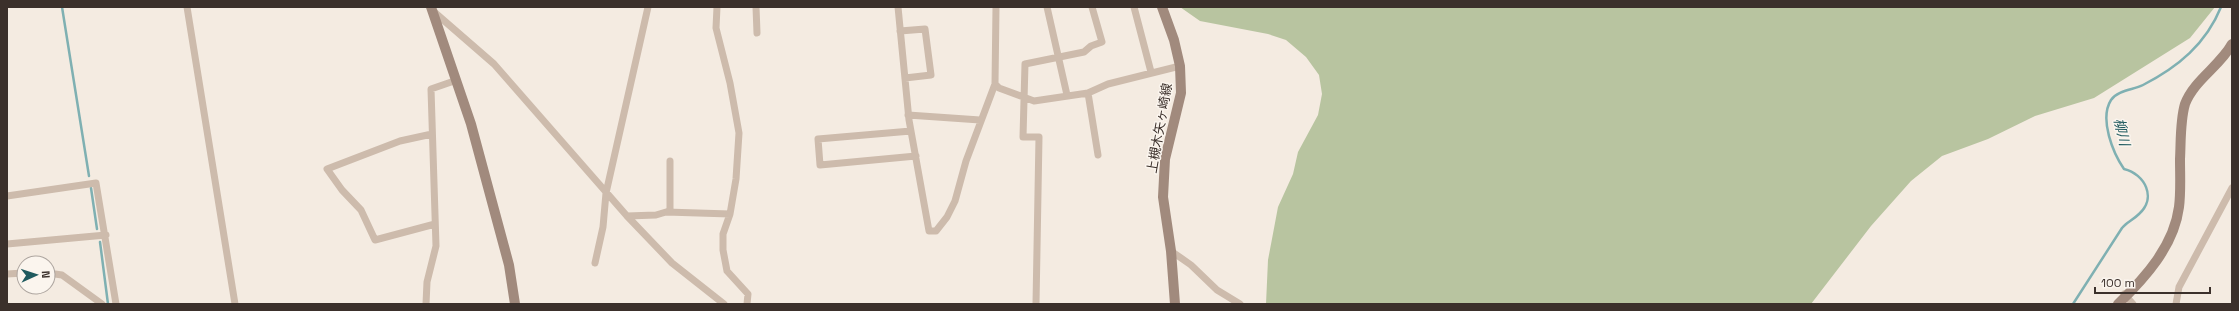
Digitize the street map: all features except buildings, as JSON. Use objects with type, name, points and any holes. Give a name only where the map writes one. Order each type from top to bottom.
[{"type":"street","points":[[187,7],[235,304]]},
{"type":"street","points":[[595,263],[603,227],[606,193],[648,7]]},
{"type":"street","points":[[717,7],[716,28],[730,83],[739,133],[736,179],[730,214],[723,234],[723,250],[727,271],[748,294],[747,304]]},
{"type":"street","points":[[756,7],[757,33]]},
{"type":"street","points":[[898,7],[908,115],[929,231],[936,230],[947,217],[955,201],[980,120],[995,84],[996,7]]},
{"type":"street","points":[[1047,7],[1067,95]]},
{"type":"street","points":[[1036,304],[1039,137],[1024,137],[1024,64],[1084,52],[1092,46],[1102,42],[1092,7]]},
{"type":"street","points":[[1134,7],[1151,72]]},
{"type":"street","name":"上槻木矢ヶ崎線","points":[[1162,7],[1174,40],[1180,66],[1181,93],[1165,159],[1163,197],[1171,251],[1175,304]]},
{"type":"street","points":[[432,9],[494,64],[606,193],[672,263],[724,304]]},
{"type":"street","points":[[432,9],[471,124],[509,266],[515,304]]},
{"type":"street","points":[[900,31],[925,30],[931,75],[905,78]]},
{"type":"street","points":[[2125,299],[2161,256],[2170,237],[2179,208],[2182,126],[2186,104],[2196,87],[2228,52],[2232,44]]},
{"type":"street","points":[[995,84],[999,88],[1034,101],[1088,93],[1108,84],[1151,72],[1180,66]]},
{"type":"street","points":[[426,304],[427,282],[436,246],[431,89],[457,80]]},
{"type":"street","points":[[1088,93],[1098,155]]},
{"type":"street","points":[[908,115],[980,120]]},
{"type":"street","points":[[911,131],[818,139],[820,165],[916,156]]},
{"type":"street","points":[[432,134],[400,141],[327,169],[342,190],[361,210],[375,240],[435,224]]},
{"type":"street","points":[[670,161],[670,212]]},
{"type":"street","points":[[7,196],[96,183],[106,235],[116,304]]},
{"type":"street","points":[[2176,304],[2179,287],[2232,188]]},
{"type":"street","points":[[627,216],[670,212],[730,214]]},
{"type":"street","points":[[7,244],[106,235]]},
{"type":"street","points":[[1171,251],[1191,265],[1217,290],[1240,304]]},
{"type":"street","points":[[56,274],[62,276],[102,304]]},
{"type":"green space","points":[[1180,7],[2215,7],[2190,38],[2094,98],[2035,116],[1988,139],[1942,156],[1911,181],[1871,226],[1811,304],[1266,304],[1268,260],[1278,207],[1293,174],[1298,152],[1318,115],[1322,94],[1319,75],[1306,57],[1286,40],[1268,34],[1200,21]]},
{"type":"waterway","points":[[62,7],[89,176]]},
{"type":"waterway","name":"柳川","points":[[2073,304],[2122,228],[2139,214],[2147,201],[2148,194],[2143,181],[2138,176],[2124,169],[2112,145],[2106,117],[2111,100],[2118,94],[2139,87],[2156,78],[2190,53],[2207,32],[2221,7]]},
{"type":"waterway","points":[[91,188],[97,229]]},
{"type":"waterway","points":[[100,242],[108,304]]}]
